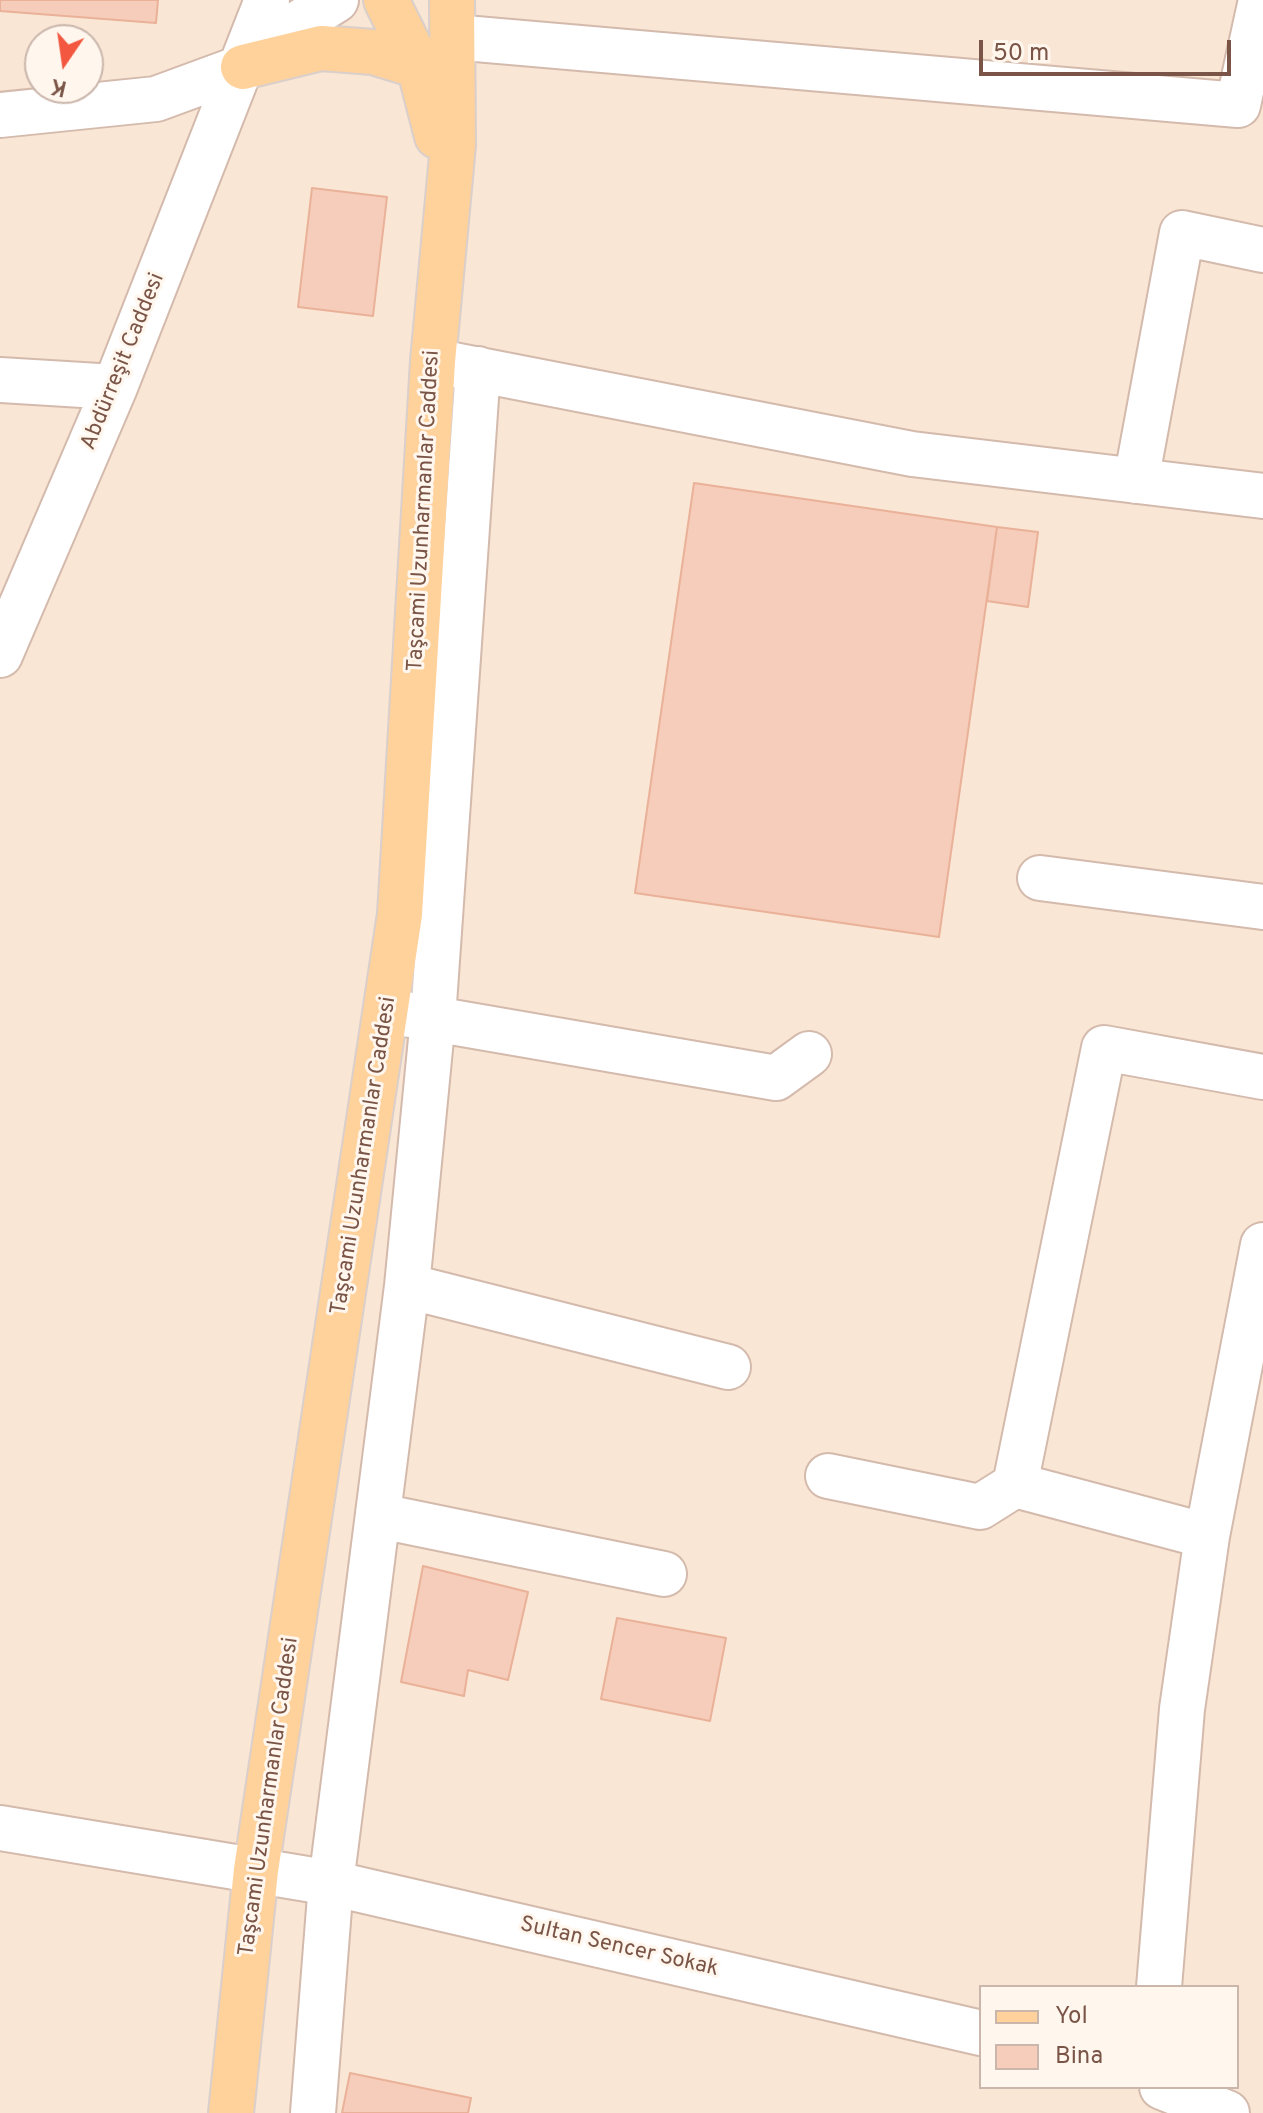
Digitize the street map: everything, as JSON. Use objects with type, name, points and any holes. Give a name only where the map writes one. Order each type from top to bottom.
[{"type":"main road","name":"Taşcami Uzunharmanlar Caddesi","points":[[386,0],[419,66],[433,109],[446,193]]},
{"type":"main road","name":"Taşcami Uzunharmanlar Caddesi","points":[[231,2113],[256,1870],[387,1012],[404,867],[433,361],[446,193],[453,145],[452,19]]},
{"type":"main road","points":[[243,67],[321,48],[373,52],[419,66]]},
{"type":"street","name":"Abdürreşit Caddesi","points":[[0,655],[115,387],[267,0]]},
{"type":"street","name":"Abdürreşit Caddesi","points":[[243,67],[289,29],[336,0]]},
{"type":"street","points":[[452,19],[1238,105],[1261,0]]},
{"type":"street","points":[[0,115],[156,99],[243,67]]},
{"type":"street","points":[[1136,481],[1182,233],[1263,250]]},
{"type":"street","points":[[433,361],[912,454],[1263,496]]},
{"type":"street","points":[[313,2113],[331,1883],[380,1516],[407,1286],[433,1018],[478,369]]},
{"type":"street","points":[[0,380],[115,387]]},
{"type":"street","points":[[1040,878],[1263,907]]},
{"type":"street","points":[[387,1012],[776,1078],[809,1054]]},
{"type":"street","points":[[828,1476],[980,1507],[1015,1485],[1104,1048],[1263,1077]]},
{"type":"street","points":[[1159,1985],[1182,1709],[1207,1536],[1263,1245]]},
{"type":"street","points":[[407,1286],[728,1367]]},
{"type":"street","points":[[1015,1485],[1207,1536]]},
{"type":"street","points":[[380,1516],[664,1574]]},
{"type":"street","name":"Sultan Sencer Sokak","points":[[0,1828],[331,1883],[979,2033]]},
{"type":"street","points":[[1167,2089],[1227,2113]]},
{"type":"shaded area","points":[[0,0],[1263,0],[1263,2113],[0,2113]]},
{"type":"building","points":[[0,0],[158,0],[156,23],[0,11]]},
{"type":"building","points":[[312,188],[387,197],[373,316],[298,307]]},
{"type":"building","points":[[694,483],[997,527],[939,937],[635,893]]},
{"type":"building","points":[[997,527],[1038,532],[1028,607],[987,601]]},
{"type":"building","points":[[423,1566],[528,1592],[508,1680],[468,1670],[464,1696],[401,1682]]},
{"type":"building","points":[[617,1618],[726,1638],[710,1721],[601,1699]]},
{"type":"building","points":[[350,2073],[471,2098],[468,2113],[342,2113]]}]
